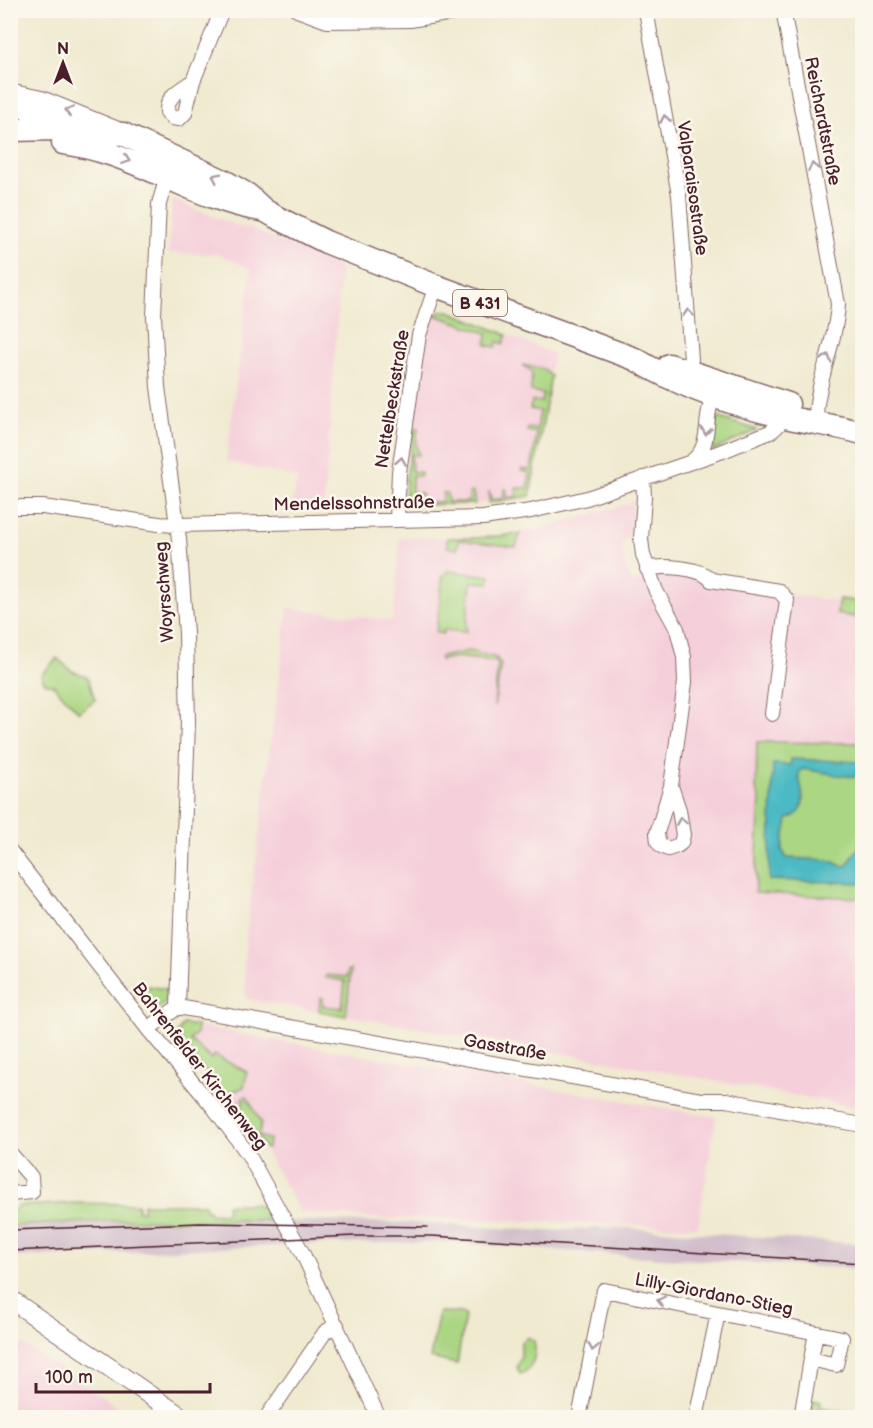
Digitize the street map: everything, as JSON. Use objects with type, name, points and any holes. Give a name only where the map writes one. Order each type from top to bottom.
[{"type":"main road","points":[[12,95],[26,110],[83,145]]},
{"type":"main road","points":[[12,95],[41,100],[123,134]]},
{"type":"main road","name":"B 431","points":[[10,130],[58,129],[123,134],[224,181],[248,195],[264,210],[326,242],[436,286],[635,359],[666,364],[736,386],[777,407],[862,432]]},
{"type":"main road","name":"B 431","points":[[10,142],[83,145],[230,204],[264,210]]},
{"type":"main road","name":"B 431","points":[[635,359],[661,375],[713,396],[816,416],[838,426]]},
{"type":"street","points":[[193,81],[222,10]]},
{"type":"street","points":[[297,10],[327,21],[410,20],[471,10]]},
{"type":"street","name":"Valparaisostraße","points":[[646,10],[679,195],[691,359],[688,371]]},
{"type":"street","name":"Reichardtstraße","points":[[783,10],[838,304],[837,325],[822,373],[816,416]]},
{"type":"street","name":"Woyrschweg","points":[[167,177],[159,204],[155,271],[155,340],[160,414],[177,525],[185,610],[188,722],[178,1007]]},
{"type":"street","name":"Nettelbeckstraße","points":[[398,520],[399,472],[419,335],[436,286]]},
{"type":"street","points":[[691,462],[703,449],[713,396],[719,390],[736,386]]},
{"type":"street","name":"Mendelssohnstraße","points":[[10,507],[43,507],[177,525],[483,518],[531,511],[587,498],[691,462],[777,428],[777,407]]},
{"type":"street","points":[[643,478],[641,540],[647,568],[656,591],[677,629],[684,657],[685,682],[671,786]]},
{"type":"street","points":[[647,568],[665,567],[687,570],[707,576],[711,580],[779,591],[787,600],[772,714]]},
{"type":"street","name":"Bahrenfelder Kirchenweg","points":[[10,851],[248,1154],[284,1216],[379,1418]]},
{"type":"street","points":[[148,1029],[178,1007]]},
{"type":"street","name":"Gasstraße","points":[[178,1007],[701,1100],[726,1100],[862,1125]]},
{"type":"street","points":[[10,1153],[31,1177],[32,1192],[10,1194]]},
{"type":"street","name":"Lilly-Giordano-Stieg","points":[[579,1418],[604,1290],[842,1338],[836,1365],[811,1359]]},
{"type":"street","points":[[12,1303],[183,1418]]},
{"type":"street","points":[[696,1418],[718,1313]]},
{"type":"street","points":[[266,1418],[325,1332],[337,1325]]},
{"type":"street","points":[[801,1418],[816,1333]]},
{"type":"shaded area","points":[[172,200],[240,227],[249,228],[341,267],[324,505],[293,505],[297,478],[226,461],[251,269],[219,254],[168,253]]},
{"type":"shaded area","points":[[442,309],[555,354],[548,375],[551,377],[530,496],[491,503],[405,505],[406,479],[428,327],[432,315]]},
{"type":"shaded area","points":[[634,502],[631,534],[623,541],[622,554],[632,583],[667,571],[706,579],[714,585],[862,604],[862,1108],[519,1045],[246,999],[244,961],[247,927],[288,608],[393,621],[400,538],[477,538],[534,530]]},
{"type":"shaded area","points":[[183,1024],[716,1117],[698,1227],[425,1218],[389,1219],[300,1212],[246,1118],[175,1037]]},
{"type":"shaded area","points":[[200,1219],[417,1223],[547,1231],[615,1227],[862,1244],[862,1269],[659,1258],[450,1242],[312,1244],[11,1257],[10,1226]]},
{"type":"shaded area","points":[[11,1338],[124,1411],[121,1417],[11,1417]]},
{"type":"green space","points":[[442,311],[449,311],[507,335],[503,344],[497,341],[496,347],[486,345],[487,333],[435,315]]},
{"type":"green space","points":[[522,365],[543,369],[551,376],[530,496],[489,503],[489,491],[492,500],[504,498],[504,489],[506,489],[508,498],[517,496],[516,488],[528,488],[530,473],[521,471],[522,469],[531,470],[537,433],[527,431],[528,428],[537,429],[540,411],[530,409],[532,401],[542,402],[543,394],[531,391],[532,373]]},
{"type":"green space","points":[[717,417],[757,430],[712,451]]},
{"type":"green space","points":[[414,428],[418,428],[416,445],[419,455],[411,455],[412,472],[421,472],[421,476],[412,476],[412,493],[421,493],[421,502],[442,502],[443,493],[447,493],[448,502],[469,502],[469,493],[473,492],[475,504],[405,505],[406,479]]},
{"type":"green space","points":[[520,534],[516,547],[459,540],[457,549],[447,547],[447,538]]},
{"type":"green space","points":[[448,571],[490,576],[489,583],[471,582],[466,632],[444,630],[443,634],[436,632],[443,575]]},
{"type":"green space","points":[[839,599],[862,602],[862,618],[837,614]]},
{"type":"green space","points":[[469,651],[497,658],[498,662],[457,657],[440,660],[440,657]]},
{"type":"green space","points":[[57,658],[72,671],[88,677],[95,700],[79,712],[53,685],[46,683],[41,675]]},
{"type":"green space","points":[[498,662],[501,664],[494,707]]},
{"type":"green space","points":[[757,742],[862,743],[862,898],[755,893],[760,798],[756,790]]},
{"type":"green space","points":[[348,970],[351,970],[346,1016],[319,1011],[320,998],[323,998],[323,1006],[342,1008],[345,981],[325,978],[326,975],[347,977]]},
{"type":"green space","points":[[134,984],[166,989],[168,993],[166,1001],[161,1007],[155,1009]]},
{"type":"green space","points":[[183,1024],[197,1026],[196,1034],[190,1040],[211,1059],[214,1055],[247,1072],[244,1087],[225,1094],[175,1037]]},
{"type":"green space","points":[[247,1096],[261,1123],[259,1136],[269,1139],[268,1149],[233,1104],[238,1101],[242,1106],[244,1101],[242,1098]]},
{"type":"green space","points":[[75,1203],[138,1204],[138,1211],[143,1211],[143,1204],[205,1204],[205,1210],[209,1210],[209,1213],[226,1214],[227,1204],[253,1204],[263,1207],[271,1220],[130,1220],[11,1226],[11,1214],[18,1206]]},
{"type":"green space","points":[[439,1312],[465,1315],[457,1364],[430,1358]]},
{"type":"green space","points":[[528,1337],[534,1341],[534,1356],[531,1366],[520,1374],[517,1367],[521,1356],[521,1342]]},
{"type":"green space","points":[[814,1399],[821,1401],[820,1407],[856,1414],[856,1417],[809,1417]]},
{"type":"water","points":[[791,759],[862,762],[862,777],[803,769],[799,773],[803,797],[802,807],[798,814],[788,819],[782,850],[787,858],[829,860],[842,866],[847,865],[862,843],[862,883],[769,880],[773,764],[790,765]]},
{"type":"tram line","points":[[10,1230],[200,1223],[427,1227]]},
{"type":"tram line","points":[[10,1251],[354,1236],[432,1236],[862,1263]]}]
